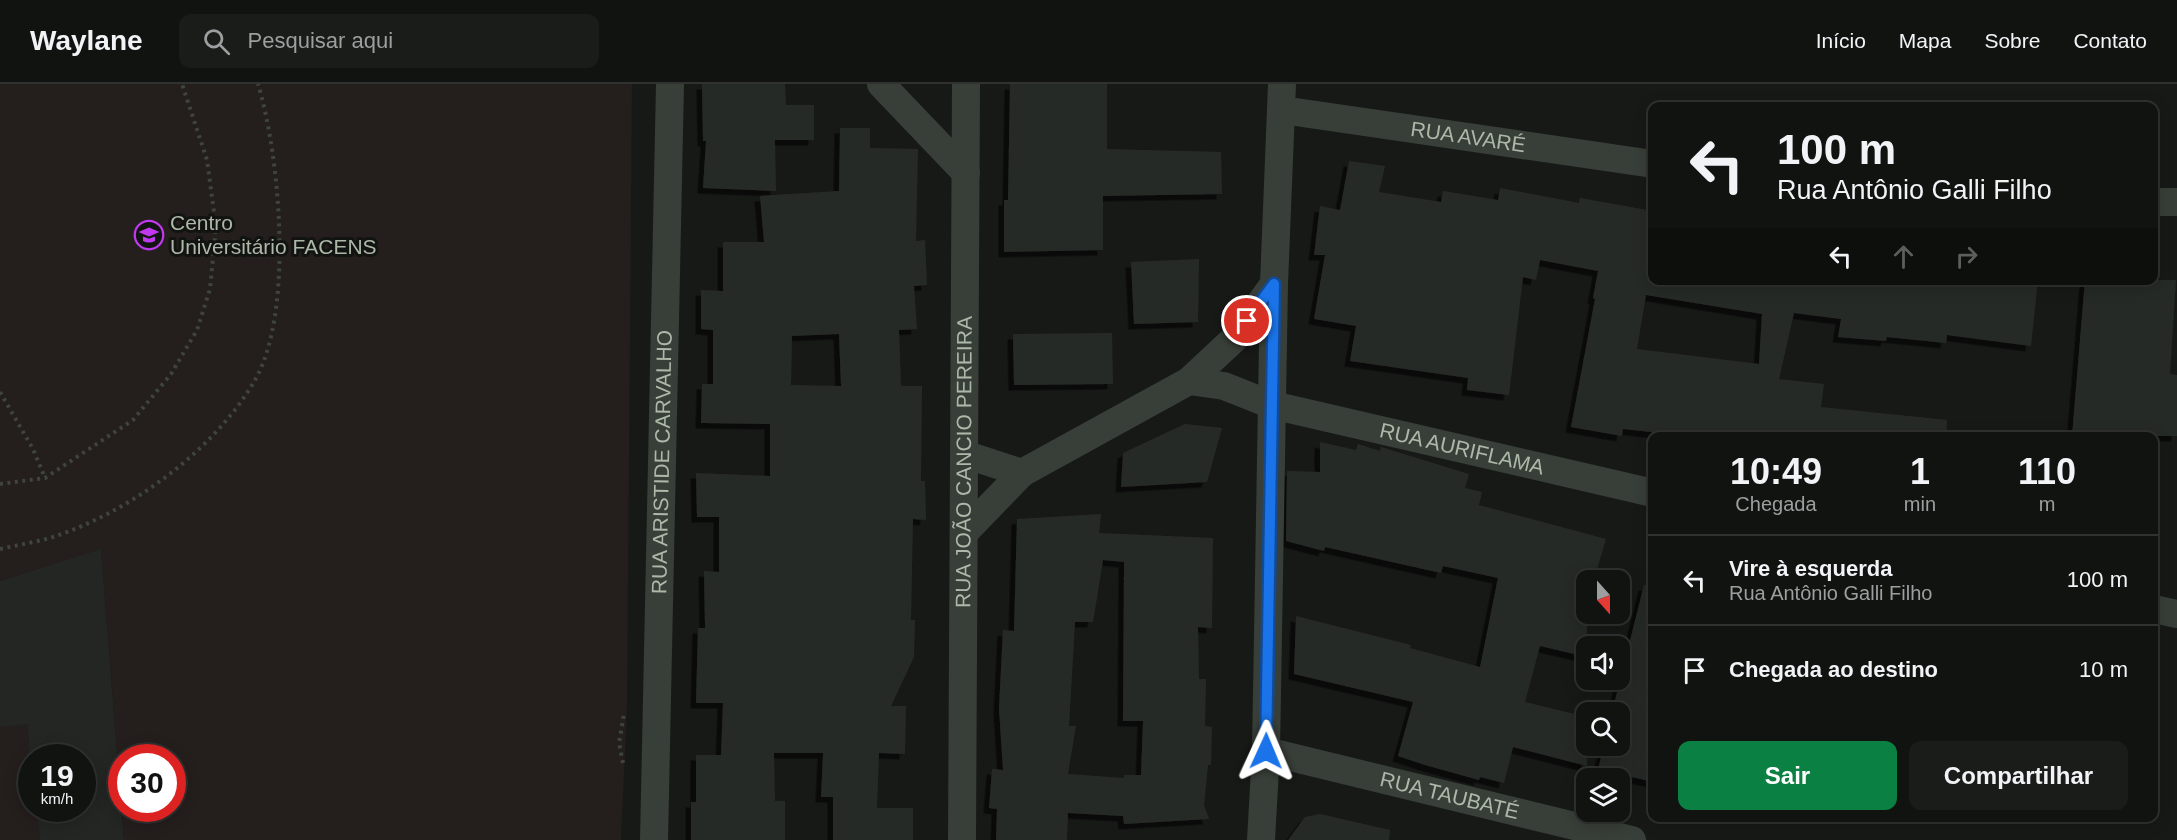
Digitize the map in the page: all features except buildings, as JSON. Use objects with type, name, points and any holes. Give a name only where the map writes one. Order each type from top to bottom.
[{"type":"street","name":"RUA ARISTIDE CARVALHO","points":[[654,840],[670,84]]},
{"type":"street","name":"RUA JOÃO CANCIO PEREIRA","points":[[962,840],[966,84]]},
{"type":"street","points":[[888,85],[966,173]]},
{"type":"street","points":[[1261,840],[1266,751],[1274,284],[1282,97]]},
{"type":"street","name":"RUA AVARÉ","points":[[1282,97],[1648,163]]},
{"type":"street","points":[[2158,202],[2177,202]]},
{"type":"street","points":[[964,533],[1022,473],[1189,381],[1234,339],[1274,284]]},
{"type":"street","name":"RUA AURIFLAMA","points":[[1189,381],[1224,386],[1272,405],[1648,492]]},
{"type":"street","points":[[964,454],[1022,473]]},
{"type":"street","points":[[2158,610],[2177,614]]},
{"type":"street","name":"RUA TAUBATÉ","points":[[1266,751],[1632,840]]},
{"type":"path","points":[[0,484],[45,478],[133,420],[171,374],[197,330],[210,289],[216,227],[207,160],[190,102],[182,84]]},
{"type":"path","points":[[0,549],[54,537],[144,493],[178,468],[224,422],[256,379],[268,342],[279,289],[280,220],[265,108],[258,84]]},
{"type":"path","points":[[0,392],[33,449],[45,478]]},
{"type":"shaded area","points":[[0,84],[632,84],[627,706],[621,840],[124,840],[123,822],[186,822],[186,744],[116,744],[101,549],[0,581]]},
{"type":"shaded area","points":[[101,548],[116,744],[108,744],[108,822],[123,822],[124,840],[0,840],[0,581]]},
{"type":"shaded area","points":[[28,724],[29,744],[18,744],[18,822],[38,822],[40,840],[0,840],[0,727]]},
{"type":"place","name":"Centro Universitário FACENS","points":[[149,235]]},
{"type":"route","points":[[1247,321],[1274,284],[1266,751]]}]
